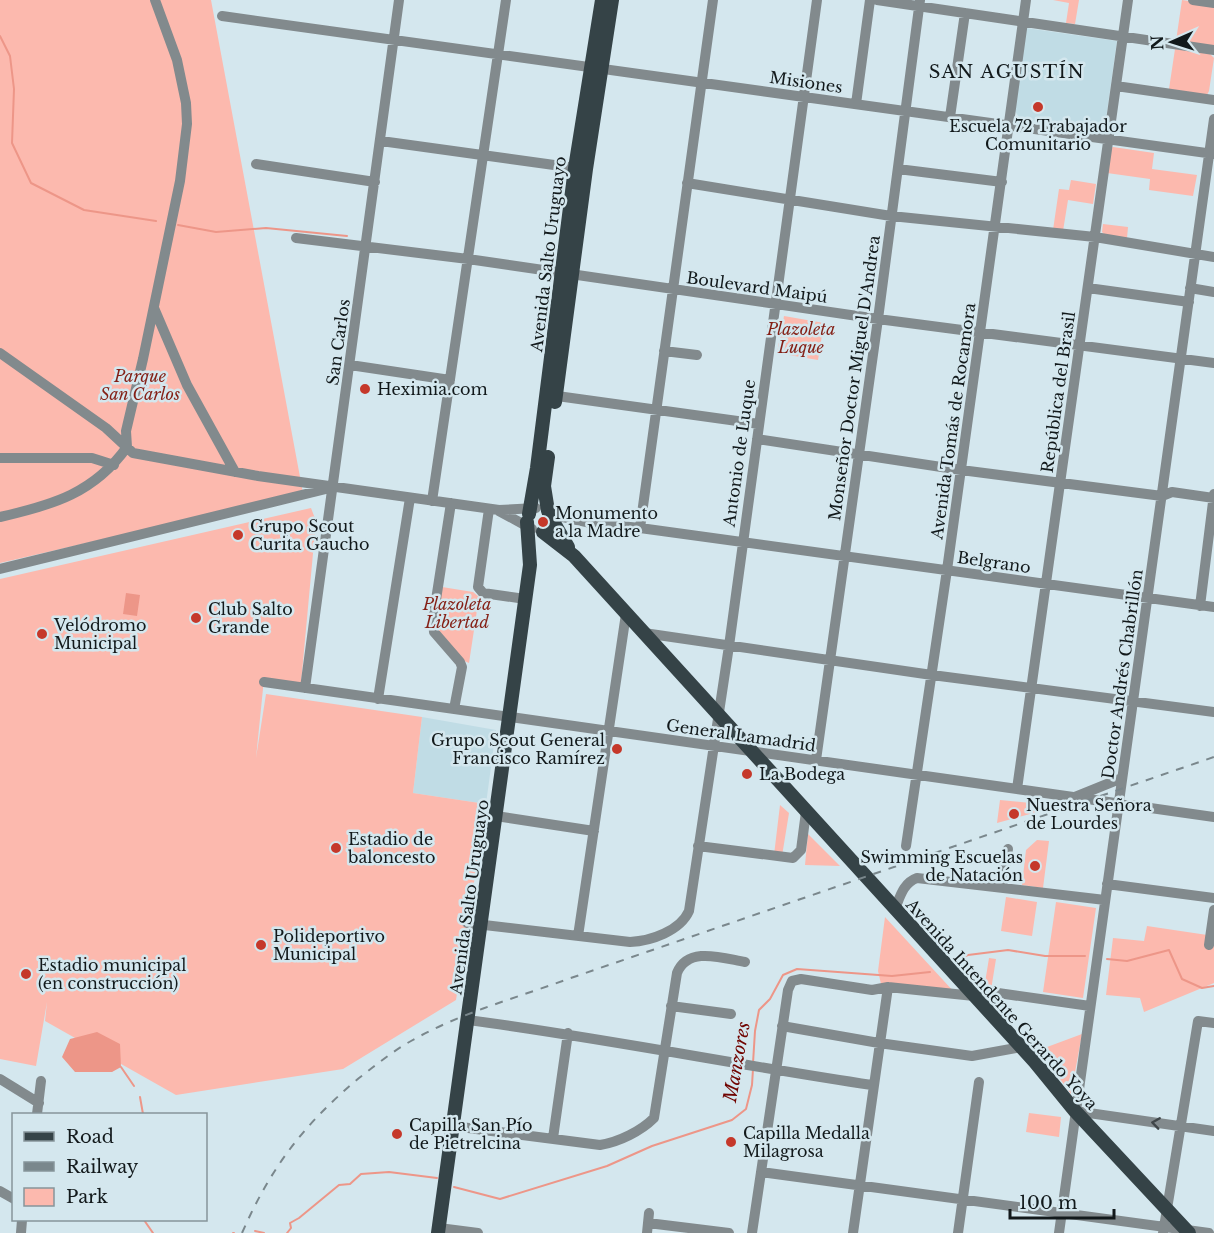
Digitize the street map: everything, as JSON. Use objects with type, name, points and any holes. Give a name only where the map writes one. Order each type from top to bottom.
[{"type":"main road","name":"Avenida Salto Uruguayo","points":[[439,1231],[468,1020],[474,923],[496,816],[530,565],[541,521],[551,395],[602,0]]},
{"type":"main road","name":"Avenida Salto Uruguayo","points":[[595,68],[612,0]]},
{"type":"main road","name":"Avenida Salto Uruguayo","points":[[530,565],[541,521]]},
{"type":"main road","name":"Avenida Intendente Gerardo Yoya","points":[[541,521],[1021,1047],[1075,1111],[1188,1232]]},
{"type":"street","points":[[0,517],[76,494],[114,465],[126,447],[126,431],[180,181],[187,124],[186,104],[177,60],[155,0]]},
{"type":"street","name":"San Carlos","points":[[305,688],[399,0]]},
{"type":"street","points":[[432,501],[506,0]]},
{"type":"street","points":[[640,528],[713,0]]},
{"type":"street","name":"Antonio de Luque","points":[[578,936],[641,942],[672,930],[689,911],[729,646],[817,0]]},
{"type":"street","points":[[856,104],[870,0]]},
{"type":"street","points":[[877,0],[920,3],[965,13],[1214,50]]},
{"type":"street","name":"Avenida Tomás de Rocamora","points":[[906,846],[981,333],[1026,0]]},
{"type":"street","name":"República del Brasil","points":[[1017,789],[1128,0]]},
{"type":"street","points":[[1193,0],[1214,3]]},
{"type":"street","name":"Monseñor Doctor Miguel D'Andrea","points":[[816,760],[920,3]]},
{"type":"street","points":[[950,117],[965,13]]},
{"type":"street","name":"Misiones","points":[[222,16],[1212,154]]},
{"type":"street","points":[[1116,86],[1214,100]]},
{"type":"street","name":"Doctor Andrés Chabrillón","points":[[1059,1233],[1194,254],[1212,154],[1214,119]]},
{"type":"street","points":[[381,141],[580,168]]},
{"type":"street","points":[[256,164],[375,182]]},
{"type":"street","points":[[898,169],[1002,182]]},
{"type":"street","points":[[687,183],[891,216],[1095,237],[1214,256]]},
{"type":"street","name":"Boulevard Maipú","points":[[296,238],[468,259],[878,319],[1214,363]]},
{"type":"street","points":[[1088,288],[1189,302]]},
{"type":"street","points":[[1190,288],[1214,292]]},
{"type":"street","points":[[154,308],[187,385],[235,472]]},
{"type":"street","points":[[664,351],[697,355]]},
{"type":"street","points":[[0,353],[106,428],[126,447]]},
{"type":"street","points":[[350,365],[450,380]]},
{"type":"street","points":[[551,395],[759,424]]},
{"type":"street","points":[[757,439],[961,470],[1161,496],[1172,492],[1214,496],[1200,606]]},
{"type":"street","name":"Belgrano","points":[[126,447],[133,453],[141,455],[235,472],[451,503],[541,521],[640,528],[1214,607]]},
{"type":"street","points":[[0,459],[92,458],[114,465]]},
{"type":"street","points":[[0,569],[334,488]]},
{"type":"street","points":[[378,699],[410,498]]},
{"type":"street","points":[[451,503],[433,619],[434,632],[462,667],[454,709]]},
{"type":"street","points":[[494,510],[478,587],[483,593],[525,599]]},
{"type":"street","name":"Belgrano","points":[[494,510],[541,521]]},
{"type":"street","points":[[474,923],[578,936],[626,614]]},
{"type":"street","points":[[644,633],[932,675],[1214,712]]},
{"type":"street","name":"General Lamadrid","points":[[264,682],[1214,817]]},
{"type":"street","points":[[1075,797],[1122,778]]},
{"type":"street","points":[[698,846],[793,858],[801,850],[806,812]]},
{"type":"street","points":[[496,816],[594,831]]},
{"type":"street","points":[[1002,887],[1008,849]]},
{"type":"street","points":[[895,909],[904,886],[916,878],[1105,900]]},
{"type":"street","points":[[1107,884],[1214,898]]},
{"type":"street","points":[[1209,945],[1214,917]]},
{"type":"street","points":[[453,1126],[600,1145],[611,1143],[647,1125],[654,1118],[663,1051],[680,964],[686,959],[698,956],[745,962]]},
{"type":"street","points":[[752,1233],[774,1070],[788,990],[792,981],[801,979],[872,990],[888,987],[974,996],[998,993],[1090,1006]]},
{"type":"street","points":[[853,1233],[872,1085],[888,987]]},
{"type":"street","points":[[671,1006],[731,1014]]},
{"type":"street","points":[[468,1020],[568,1033],[736,1064],[872,1085]]},
{"type":"street","points":[[1163,1230],[1198,1021],[1214,1023]]},
{"type":"street","points":[[782,1026],[972,1056],[1021,1047]]},
{"type":"street","points":[[553,1138],[568,1033]]},
{"type":"street","points":[[0,1079],[39,1103]]},
{"type":"street","points":[[37,1113],[41,1081]]},
{"type":"street","points":[[958,1233],[979,1082]]},
{"type":"street","points":[[1075,1111],[1214,1131]]},
{"type":"street","points":[[761,1173],[1062,1213],[1163,1230],[1209,1233]]},
{"type":"street","points":[[648,1223],[729,1233]]},
{"type":"street","points":[[439,1231],[478,1233]]},
{"type":"shaded area","points":[[1026,28],[1117,41],[1105,126],[1100,131],[1020,119],[1015,111]]},
{"type":"shaded area","points":[[126,593],[140,595],[137,616],[123,614]]},
{"type":"shaded area","points":[[422,717],[496,730],[486,804],[413,793]]},
{"type":"shaded area","points":[[97,1032],[120,1044],[121,1067],[112,1072],[75,1072],[62,1057],[70,1039]]},
{"type":"green space","name":"Parque San Carlos","points":[[0,0],[211,0],[303,493],[0,563]]},
{"type":"green space","points":[[1053,0],[1079,0],[1075,24],[1066,23],[1069,3]]},
{"type":"green space","points":[[1182,0],[1214,5],[1214,46],[1176,41]]},
{"type":"green space","points":[[1175,49],[1210,54],[1214,58],[1207,95],[1169,89]]},
{"type":"green space","points":[[1113,147],[1154,153],[1152,169],[1197,175],[1193,196],[1149,190],[1150,179],[1107,173],[1110,149]]},
{"type":"green space","points":[[1071,180],[1096,184],[1093,204],[1068,200],[1063,231],[1053,230],[1059,189],[1069,190]]},
{"type":"green space","points":[[1103,224],[1128,227],[1127,238],[1105,235],[1102,232]]},
{"type":"green space","name":"Plazoleta Luque","points":[[784,316],[824,323],[818,360],[777,353]]},
{"type":"green space","name":"Polideportivo Municipal","points":[[311,508],[316,521],[301,683],[264,679],[256,758],[266,694],[422,717],[413,793],[486,804],[456,1000],[343,1069],[176,1095],[45,1021],[47,1002],[36,1066],[0,1059],[0,579]]},
{"type":"green space","name":"Plazoleta Libertad","points":[[442,587],[473,592],[479,597],[469,663],[462,660],[435,629]]},
{"type":"green space","points":[[1000,800],[1060,806],[997,823]]},
{"type":"green space","points":[[780,805],[789,813],[782,856],[774,855]]},
{"type":"green space","points":[[808,834],[840,866],[805,865]]},
{"type":"green space","name":"Swimming Escuelas de Natación","points":[[1037,840],[1049,841],[1043,888],[1022,885],[1026,850]]},
{"type":"green space","points":[[1006,897],[1037,902],[1032,936],[1001,931]]},
{"type":"green space","points":[[1056,902],[1096,908],[1083,998],[1043,992]]},
{"type":"green space","points":[[885,917],[955,993],[881,984],[878,971]]},
{"type":"green space","points":[[1147,926],[1214,936],[1214,983],[1144,1012],[1140,998],[1106,995],[1113,938],[1144,941]]},
{"type":"green space","points":[[989,958],[996,959],[991,990],[984,989]]},
{"type":"green space","points":[[1082,1034],[1071,1094],[1039,1050]]},
{"type":"green space","points":[[1029,1113],[1061,1117],[1059,1137],[1026,1132]]},
{"type":"waterway","points":[[0,36],[10,56],[14,89],[12,143],[31,183],[84,210],[156,221]]},
{"type":"waterway","points":[[178,225],[216,232],[266,228],[347,236]]},
{"type":"waterway","name":"Manzores","points":[[950,962],[968,955],[1008,950],[1045,956],[1085,956]]},
{"type":"waterway","name":"Manzores","points":[[1107,959],[1127,961],[1169,950],[1182,979],[1202,988],[1214,986]]},
{"type":"waterway","name":"Manzores","points":[[753,1063],[759,1010],[770,999],[783,975],[797,969],[892,976],[930,972]]},
{"type":"waterway","points":[[121,1067],[134,1086]]},
{"type":"waterway","name":"Manzores","points":[[454,1187],[500,1199],[607,1166],[652,1146],[732,1120],[746,1109],[753,1069]]},
{"type":"waterway","points":[[140,1097],[143,1113]]},
{"type":"waterway","name":"Manzores","points":[[287,1233],[291,1228],[290,1223],[339,1185],[350,1184],[361,1174],[389,1172],[437,1178]]},
{"type":"waterway","points":[[145,1221],[153,1233]]},
{"type":"waterway","name":"Manzores","points":[[255,1231],[264,1233]]},
{"type":"railway","points":[[242,1233],[277,1167],[305,1130],[359,1078],[404,1045],[430,1031],[508,1000],[1214,757]]},
{"type":"place","name":"Escuela 72 Trabajador Comunitario","points":[[1038,107]]},
{"type":"place","name":"Heximia.com","points":[[365,389]]},
{"type":"place","name":"Monumento a la Madre","points":[[543,522]]},
{"type":"place","name":"Grupo Scout Curita Gaucho","points":[[238,535]]},
{"type":"place","name":"Club Salto Grande","points":[[196,618]]},
{"type":"place","name":"Velódromo Municipal","points":[[42,634]]},
{"type":"place","name":"Grupo Scout General Francisco Ramírez","points":[[617,749]]},
{"type":"place","name":"La Bodega","points":[[747,774]]},
{"type":"place","name":"Nuestra Señora de Lourdes","points":[[1014,814]]},
{"type":"place","name":"Estadio de baloncesto","points":[[336,848]]},
{"type":"place","name":"Swimming Escuelas de Natación","points":[[1035,866]]},
{"type":"place","name":"Polideportivo Municipal","points":[[261,945]]},
{"type":"place","name":"Estadio municipal (en construcción)","points":[[26,974]]},
{"type":"place","name":"Capilla San Pío de Pietrelcina","points":[[397,1134]]},
{"type":"place","name":"Capilla Medalla Milagrosa","points":[[731,1142]]},
{"type":"district","name":"SAN AGUSTÍN","points":[[1007,72]]}]
